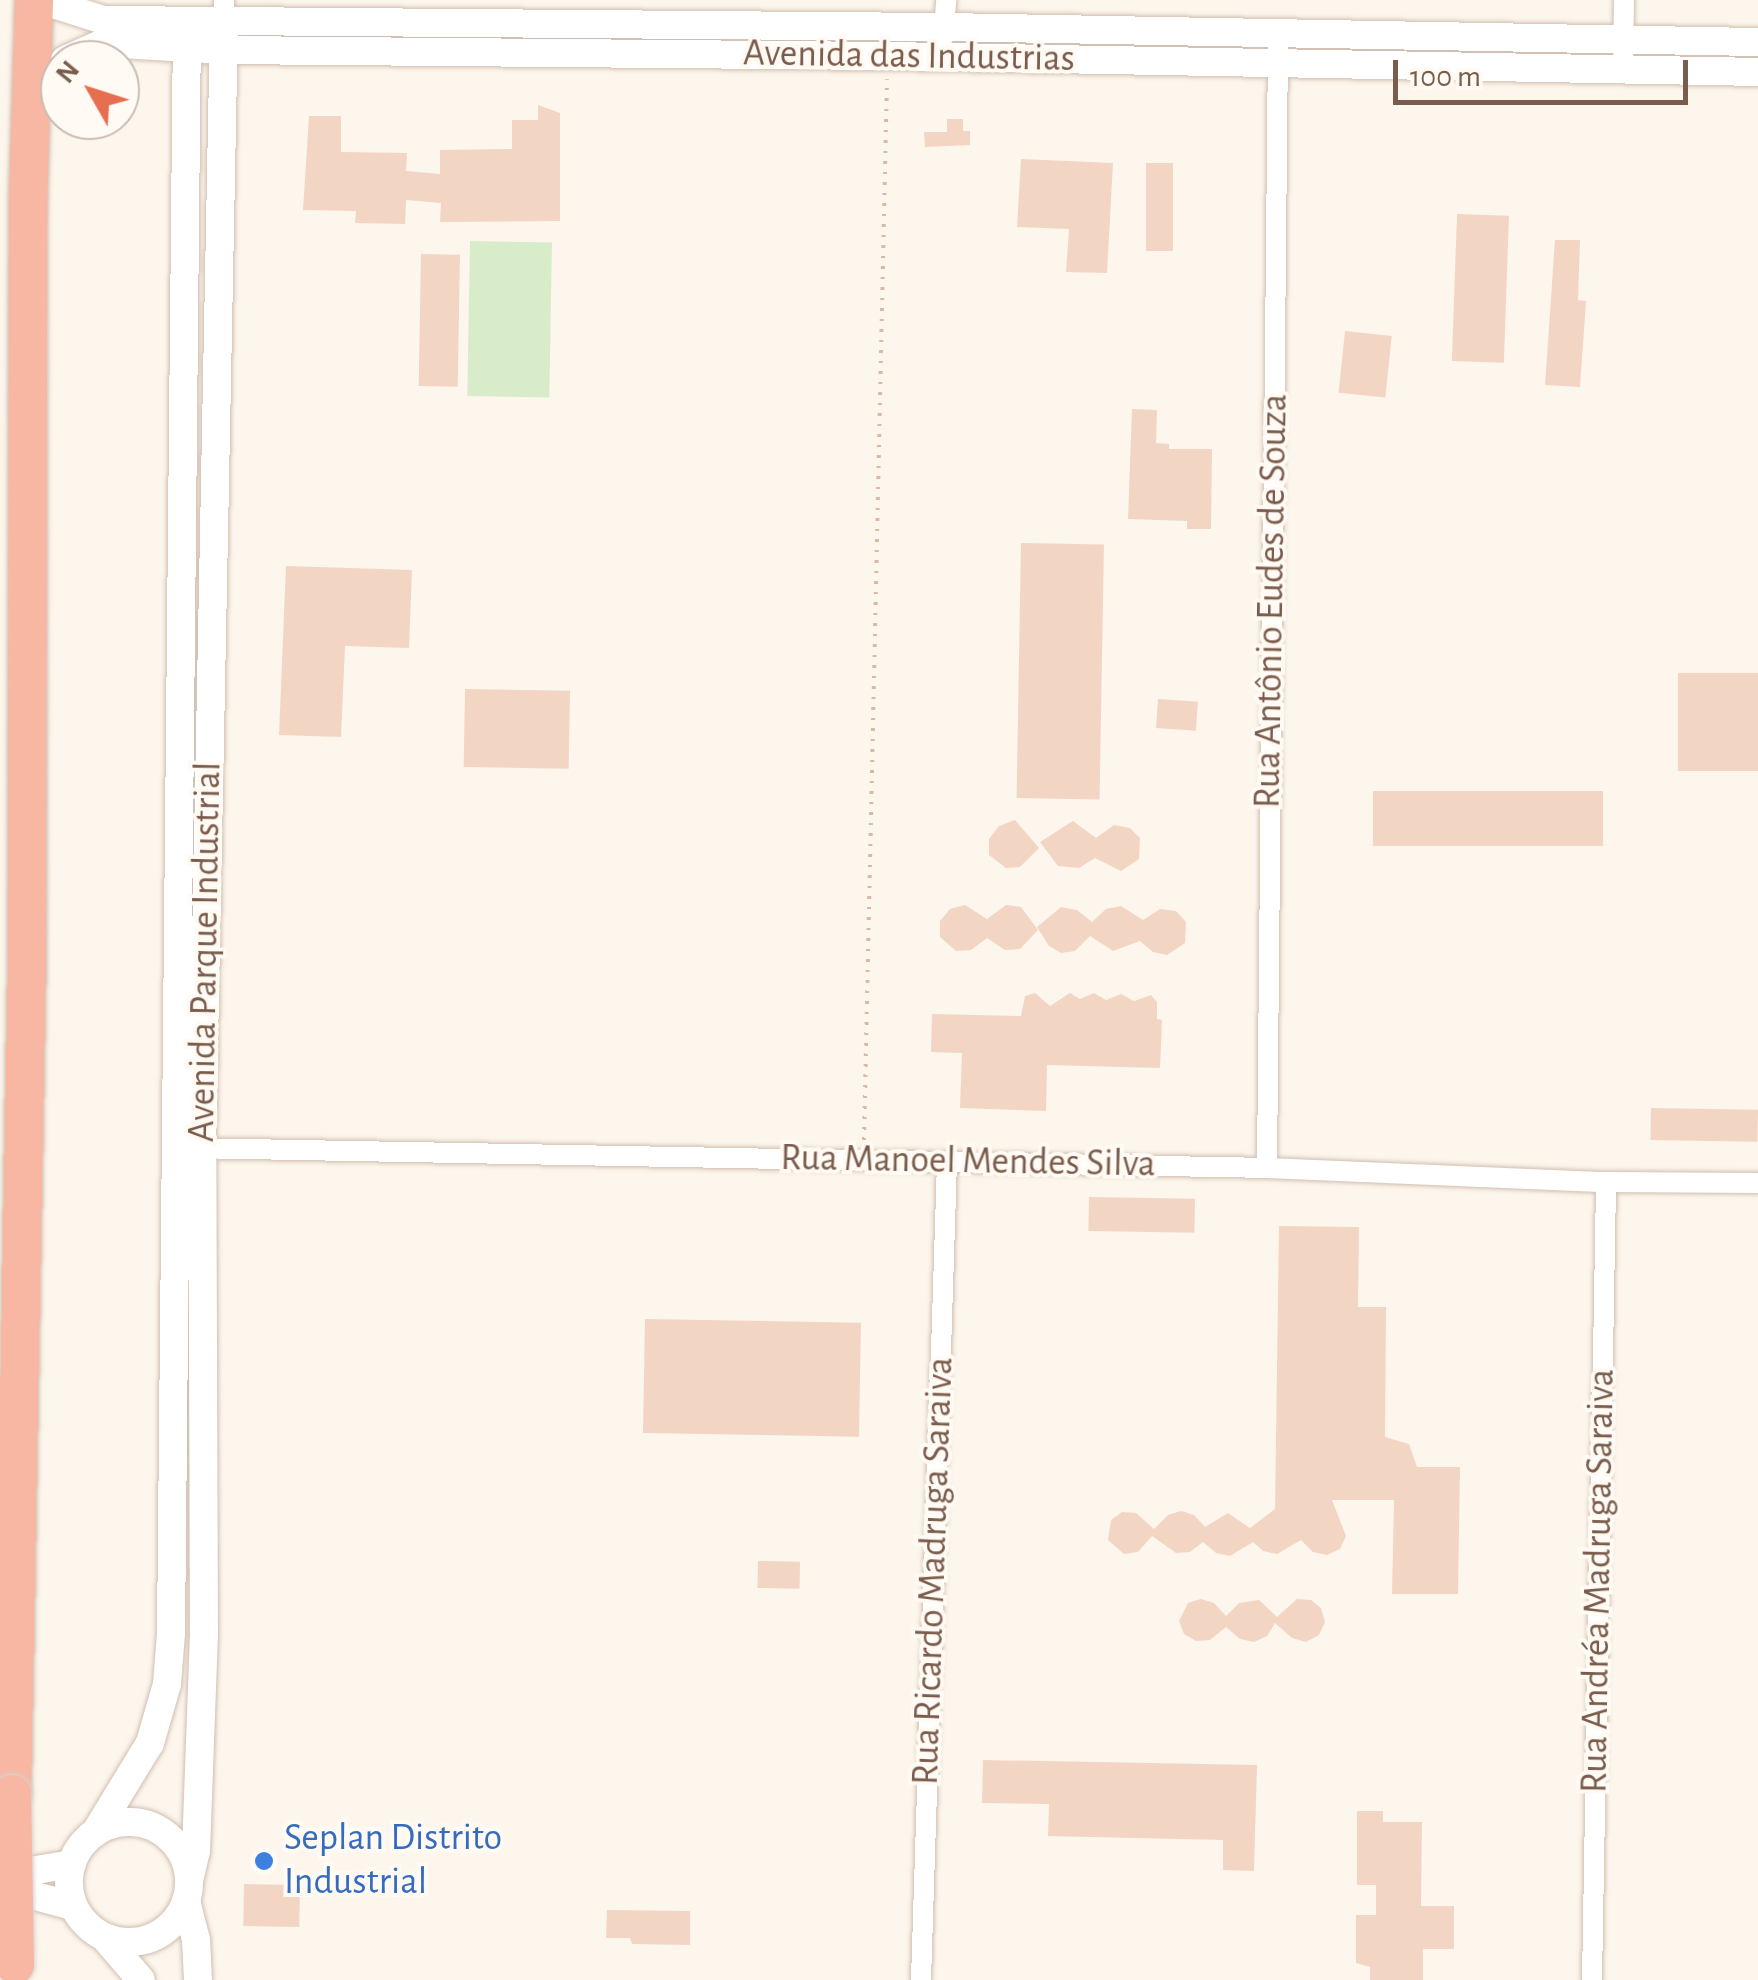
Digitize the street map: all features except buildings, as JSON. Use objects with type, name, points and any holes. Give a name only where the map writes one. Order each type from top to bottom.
[{"type":"highway","points":[[37,0],[46,40]]},
{"type":"highway","points":[[15,1972],[12,1794],[27,958],[28,204],[40,139]]},
{"type":"main road","name":"Avenida das Industrias","points":[[37,0],[104,20],[224,24],[591,25],[945,14],[1278,34],[1758,42]]},
{"type":"main road","name":"Avenida das Industrias","points":[[116,40],[187,23]]},
{"type":"main road","name":"Avenida Parque Industrial","points":[[187,23],[184,440],[196,753]]},
{"type":"main road","name":"Avenida das Industrias","points":[[224,24],[586,53],[1758,72]]},
{"type":"main road","name":"Avenida Parque Industrial","points":[[95,1833],[150,1743],[167,1684],[190,1148],[196,753],[215,440],[224,24]]},
{"type":"main road","points":[[586,53],[591,25]]},
{"type":"main road","points":[[184,440],[215,440]]},
{"type":"main road","name":"Avenida Parque Industrial","points":[[190,1148],[204,1553],[196,1851],[187,1890],[198,1980]]},
{"type":"main road","points":[[172,1554],[204,1553]]},
{"type":"main road","points":[[105,1938],[144,1940],[169,1925],[187,1890],[177,1846],[164,1834],[129,1822],[95,1833],[72,1864],[69,1892],[73,1906],[142,1980]]},
{"type":"main road","points":[[0,1876],[72,1864]]},
{"type":"main road","points":[[0,1892],[24,1893],[73,1906]]},
{"type":"street","points":[[1623,71],[1624,0]]},
{"type":"street","points":[[939,57],[945,14]]},
{"type":"street","name":"Rua Antônio Eudes de Souza","points":[[1267,1168],[1278,34]]},
{"type":"street","name":"Rua Manoel Mendes Silva","points":[[190,1148],[1267,1168],[1606,1182],[1758,1182]]},
{"type":"street","name":"Rua Ricardo Madruga Saraiva","points":[[921,1980],[948,1162]]},
{"type":"street","name":"Rua Andréa Madruga Saraiva","points":[[1592,1980],[1606,1182]]},
{"type":"path","points":[[864,1160],[888,56]]},
{"type":"green space","points":[[470,241],[552,242],[549,397],[467,396]]},
{"type":"place","name":"Seplan Distrito Industrial","points":[[264,1861]]}]
